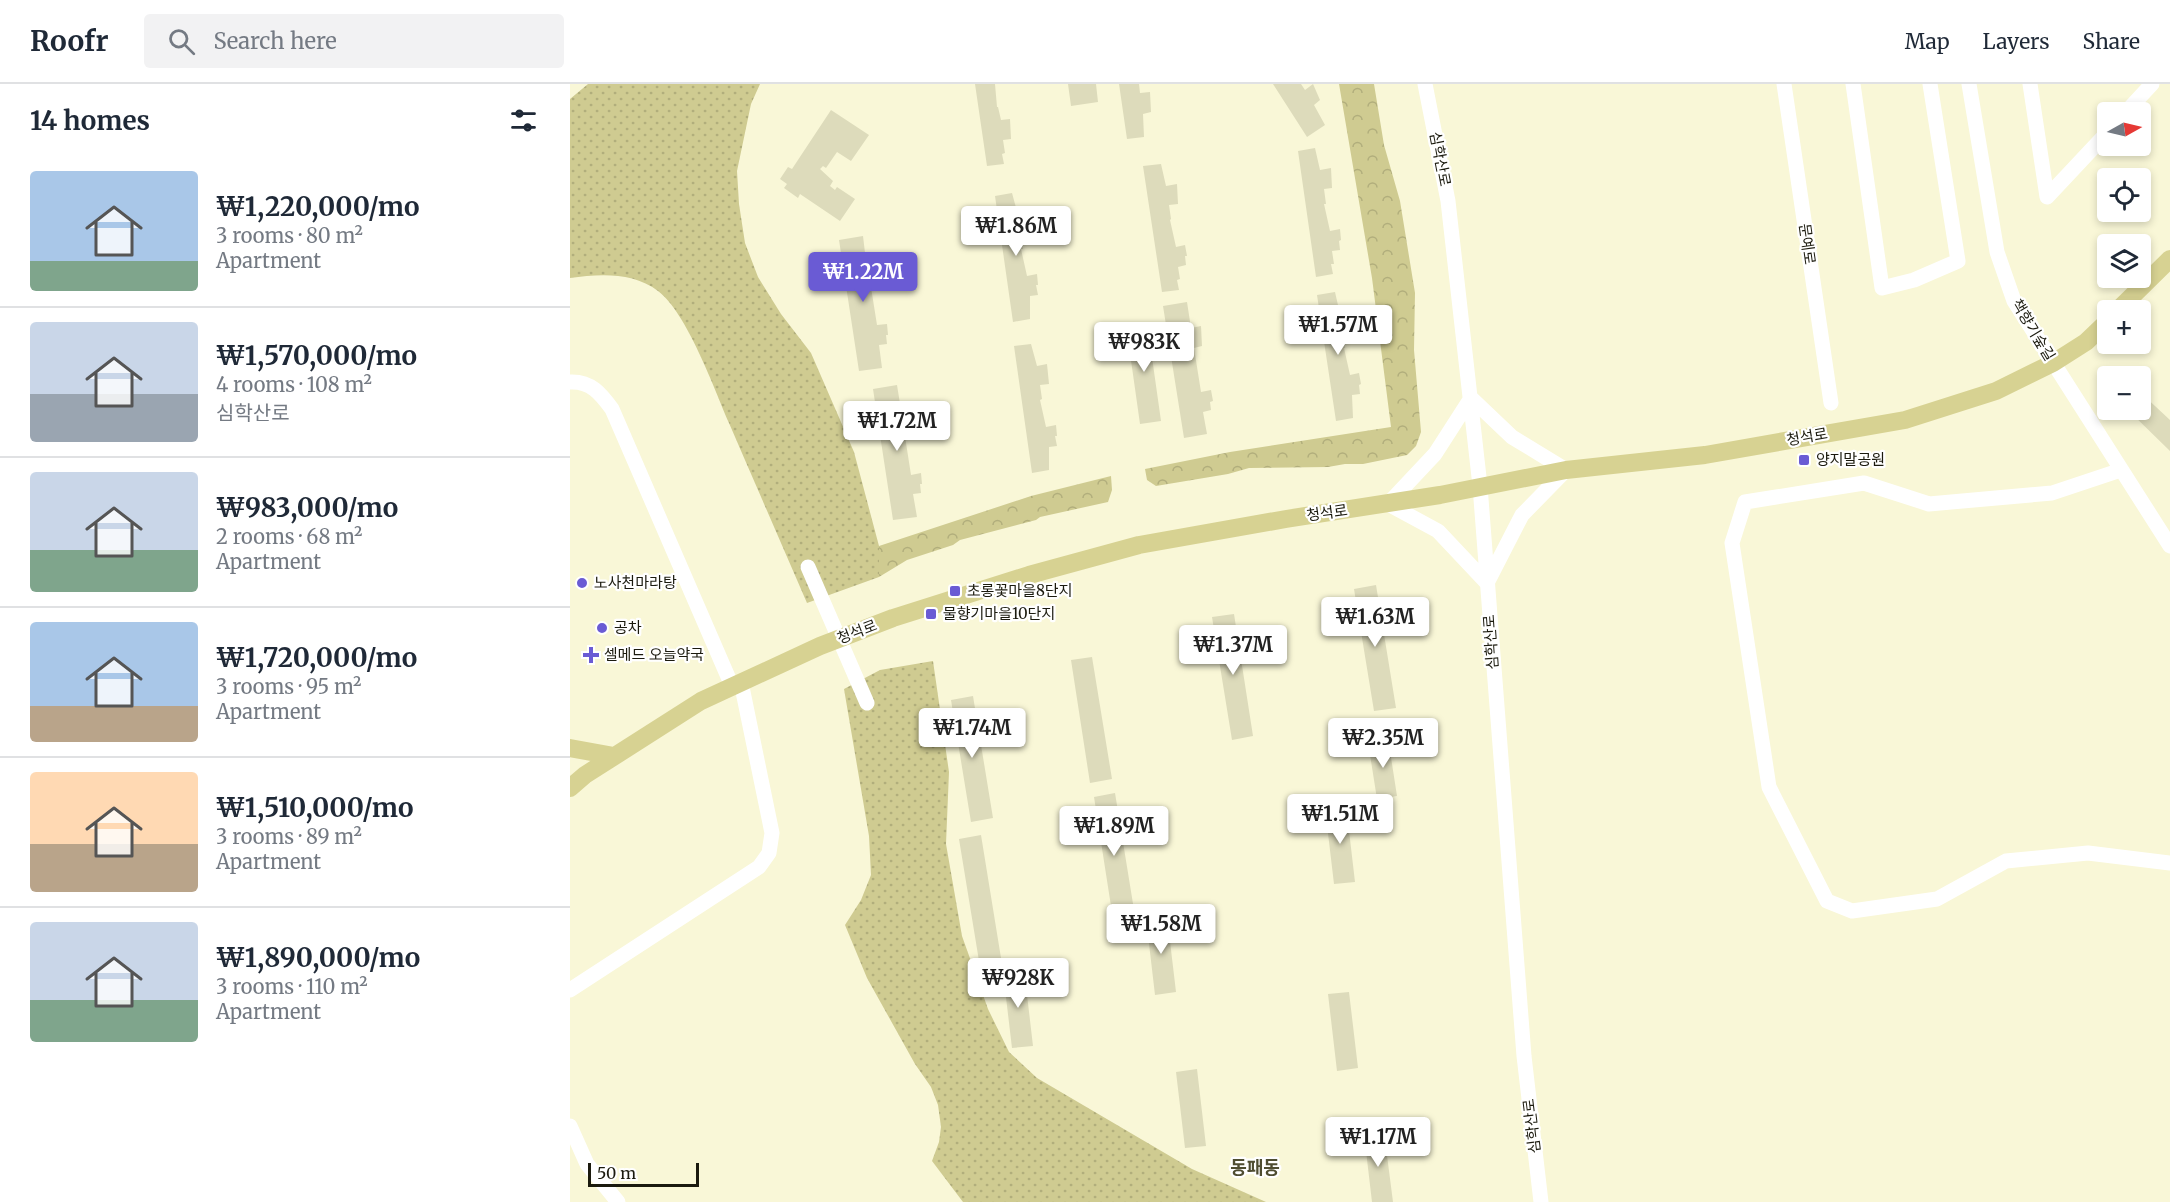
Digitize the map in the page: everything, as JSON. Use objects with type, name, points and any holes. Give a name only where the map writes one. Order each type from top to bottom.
[{"type":"main road","points":[[2128,300],[2170,259]]},
{"type":"main road","name":"청석로","points":[[570,788],[585,775],[701,701],[736,684],[820,646],[893,618],[1051,569],[1139,545],[1388,504],[1566,470],[1705,455],[1905,420],[1996,391],[2053,363],[2086,342],[2097,332]]},
{"type":"main road","points":[[570,748],[614,756]]},
{"type":"street","name":"심학산로","points":[[1425,84],[1448,201],[1471,398],[1480,486],[1524,1056],[1541,1202]]},
{"type":"street","name":"문예로","points":[[1784,84],[1831,403]]},
{"type":"street","points":[[1853,84],[1882,288],[1914,280],[1958,261],[1930,84]]},
{"type":"street","name":"책향기숲길","points":[[1969,84],[1997,252],[2014,301],[2121,470],[2169,541]]},
{"type":"street","points":[[2030,84],[2047,197],[2097,144]]},
{"type":"street","points":[[2135,102],[2152,84]]},
{"type":"street","points":[[570,382],[579,382],[598,390],[612,409],[736,684],[772,833],[769,853],[759,867],[570,990]]},
{"type":"street","points":[[1471,398],[1512,436],[1566,470],[1522,514],[1487,583],[1438,531],[1388,504],[1435,454],[1471,398]]},
{"type":"street","points":[[2121,470],[2052,493],[1929,504],[1864,483],[1745,502],[1732,543],[1769,787],[1827,901],[1852,911],[1937,899],[2006,861],[2088,853],[2170,863]]},
{"type":"street","points":[[808,567],[867,703]]},
{"type":"street","points":[[570,1126],[587,1164],[618,1202]]},
{"type":"green space","points":[[588,84],[760,84],[751,104],[737,171],[745,243],[758,277],[781,314],[811,353],[854,452],[879,546],[879,577],[807,603],[699,352],[669,302],[648,285],[627,277],[604,275],[570,278],[570,99]]},
{"type":"green space","points":[[1339,84],[1374,84],[1384,145],[1400,201],[1415,293],[1414,350],[1421,432],[1416,446],[1407,455],[1363,464],[1249,468],[1228,474],[1156,486],[1147,480],[1145,469],[1230,452],[1391,427],[1372,278]]},
{"type":"green space","points":[[1111,476],[1112,490],[1108,502],[1040,517],[960,540],[953,545],[907,560],[879,577],[879,546],[1031,496]]},
{"type":"green space","points":[[933,661],[949,772],[946,844],[962,936],[988,1009],[1009,1052],[1037,1078],[1192,1169],[1266,1202],[963,1202],[932,1161],[939,1142],[941,1127],[938,1105],[931,1087],[915,1064],[867,978],[845,925],[861,900],[871,875],[869,836],[844,689],[880,670]]},
{"type":"building","points":[[975,84],[995,84],[997,107],[1001,120],[1010,119],[1011,139],[1003,140],[1004,164],[987,166]]},
{"type":"building","points":[[1068,84],[1096,84],[1098,102],[1071,106]]},
{"type":"building","points":[[1119,84],[1139,84],[1140,93],[1150,92],[1151,112],[1143,114],[1144,137],[1127,139]]},
{"type":"building","points":[[1273,84],[1301,84],[1305,90],[1313,84],[1320,100],[1314,105],[1325,125],[1307,137]]},
{"type":"building","points":[[831,110],[869,135],[851,161],[837,152],[826,168],[823,166],[820,169],[833,181],[830,186],[835,190],[837,187],[855,199],[840,221],[800,194],[798,198],[784,188],[787,184],[780,179],[788,167],[792,169]]},
{"type":"building","points":[[1315,148],[1320,170],[1331,168],[1332,188],[1324,189],[1326,204],[1324,204],[1330,231],[1340,229],[1341,240],[1339,241],[1340,250],[1332,251],[1333,274],[1316,277],[1298,151]]},
{"type":"building","points":[[1161,164],[1166,186],[1177,184],[1178,204],[1169,205],[1170,220],[1176,247],[1185,245],[1187,256],[1185,256],[1186,265],[1178,267],[1179,290],[1162,292],[1143,166]]},
{"type":"building","points":[[1012,193],[1018,215],[1028,213],[1030,233],[1021,234],[1023,249],[1021,249],[1027,276],[1037,274],[1038,285],[1036,285],[1038,295],[1030,296],[1030,319],[1013,322],[995,196]]},
{"type":"building","points":[[863,236],[866,261],[876,260],[878,271],[876,272],[877,280],[870,281],[877,325],[887,324],[888,335],[886,335],[887,344],[879,345],[882,368],[859,371],[839,240]]},
{"type":"building","points":[[1335,292],[1340,314],[1351,313],[1352,332],[1343,334],[1344,348],[1350,375],[1359,373],[1361,384],[1359,385],[1360,394],[1352,395],[1353,418],[1336,421],[1317,295]]},
{"type":"building","points":[[1187,302],[1191,328],[1201,326],[1202,346],[1194,348],[1201,392],[1211,390],[1213,401],[1210,402],[1211,410],[1203,412],[1207,434],[1184,438],[1163,306]]},
{"type":"building","points":[[1147,322],[1161,421],[1140,424],[1126,325]]},
{"type":"building","points":[[1031,344],[1037,366],[1047,364],[1049,384],[1040,385],[1042,399],[1040,400],[1046,427],[1056,425],[1057,436],[1055,436],[1057,446],[1049,447],[1049,470],[1032,473],[1014,346]]},
{"type":"building","points":[[897,385],[901,410],[910,409],[912,421],[910,421],[911,429],[904,430],[911,475],[921,473],[922,484],[920,484],[921,493],[913,494],[917,517],[893,520],[873,389]]},
{"type":"building","points":[[2151,402],[2170,420],[2170,451],[2138,420],[2151,420]]},
{"type":"building","points":[[1376,585],[1396,708],[1374,711],[1354,589]]},
{"type":"building","points":[[1234,614],[1253,736],[1232,740],[1212,617]]},
{"type":"building","points":[[1092,657],[1112,779],[1090,783],[1071,660]]},
{"type":"building","points":[[973,696],[993,818],[971,822],[951,700]]},
{"type":"building","points":[[1388,738],[1397,796],[1377,799],[1368,742]]},
{"type":"building","points":[[1115,793],[1135,916],[1113,919],[1094,797]]},
{"type":"building","points":[[1346,805],[1355,882],[1334,884],[1325,808]]},
{"type":"building","points":[[981,835],[1001,958],[979,961],[959,839]]},
{"type":"building","points":[[1167,916],[1176,992],[1155,995],[1146,918]]},
{"type":"building","points":[[1024,969],[1033,1046],[1012,1048],[1003,972]]},
{"type":"building","points":[[1349,992],[1358,1068],[1337,1071],[1328,994]]},
{"type":"building","points":[[1197,1069],[1206,1146],[1185,1148],[1176,1072]]},
{"type":"building","points":[[1384,1132],[1393,1202],[1372,1202],[1364,1134]]},
{"type":"place","name":"양지말공원","points":[[1804,460]]},
{"type":"place","name":"노사천마라탕","points":[[582,583]]},
{"type":"place","name":"초롱꽃마을8단지","points":[[955,591]]},
{"type":"place","name":"물향기마을10단지","points":[[931,614]]},
{"type":"place","name":"공차","points":[[602,628]]},
{"type":"place","name":"셀메드 오늘약국","points":[[591,655]]},
{"type":"district","name":"동패동","points":[[1255,1168]]}]
